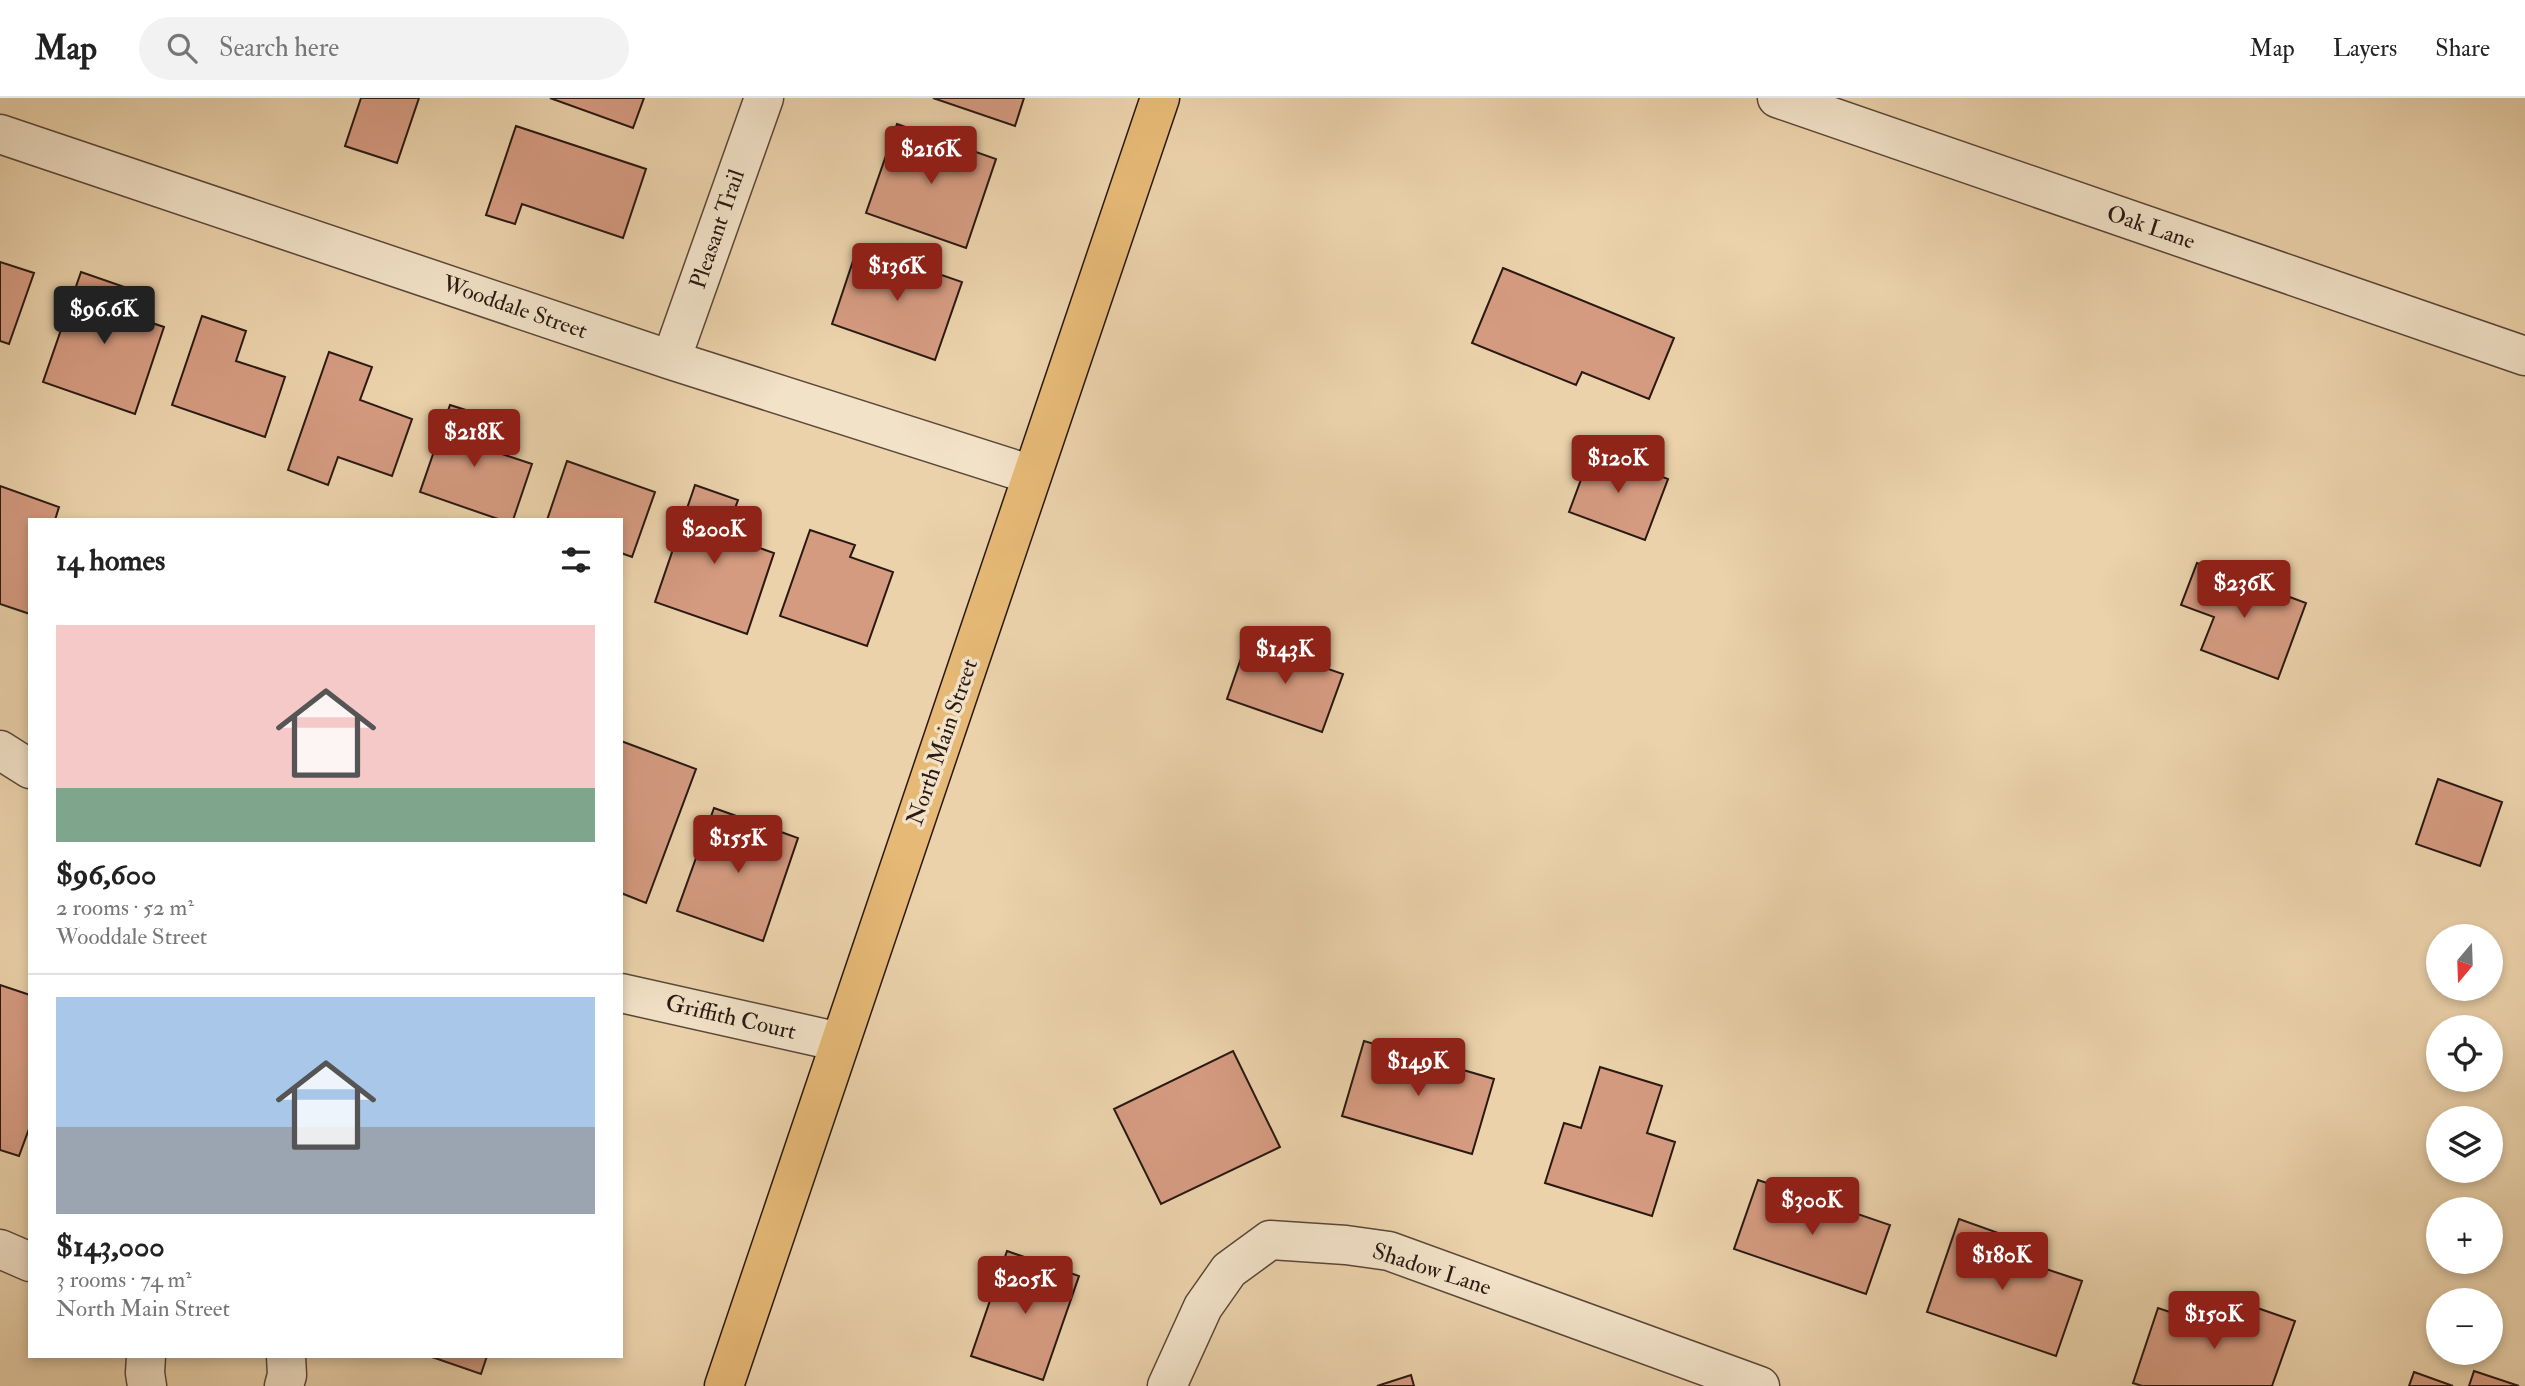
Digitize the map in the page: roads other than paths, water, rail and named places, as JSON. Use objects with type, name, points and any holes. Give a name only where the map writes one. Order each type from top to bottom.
[{"type":"main road","name":"North Main Street","points":[[724,1386],[1160,98]]},
{"type":"street","name":"Pleasant Trail","points":[[671,360],[764,98]]},
{"type":"street","name":"Oak Lane","points":[[1777,98],[2525,356]]},
{"type":"street","name":"Wooddale Street","points":[[0,134],[671,360],[1032,475]]},
{"type":"street","points":[[0,750],[28,768]]},
{"type":"street","name":"Griffith Court","points":[[623,993],[840,1042]]},
{"type":"street","name":"Shadow Lane","points":[[1167,1386],[1203,1307],[1229,1270],[1270,1240],[1388,1251],[1760,1386]]},
{"type":"street","points":[[0,1249],[28,1261]]}]
